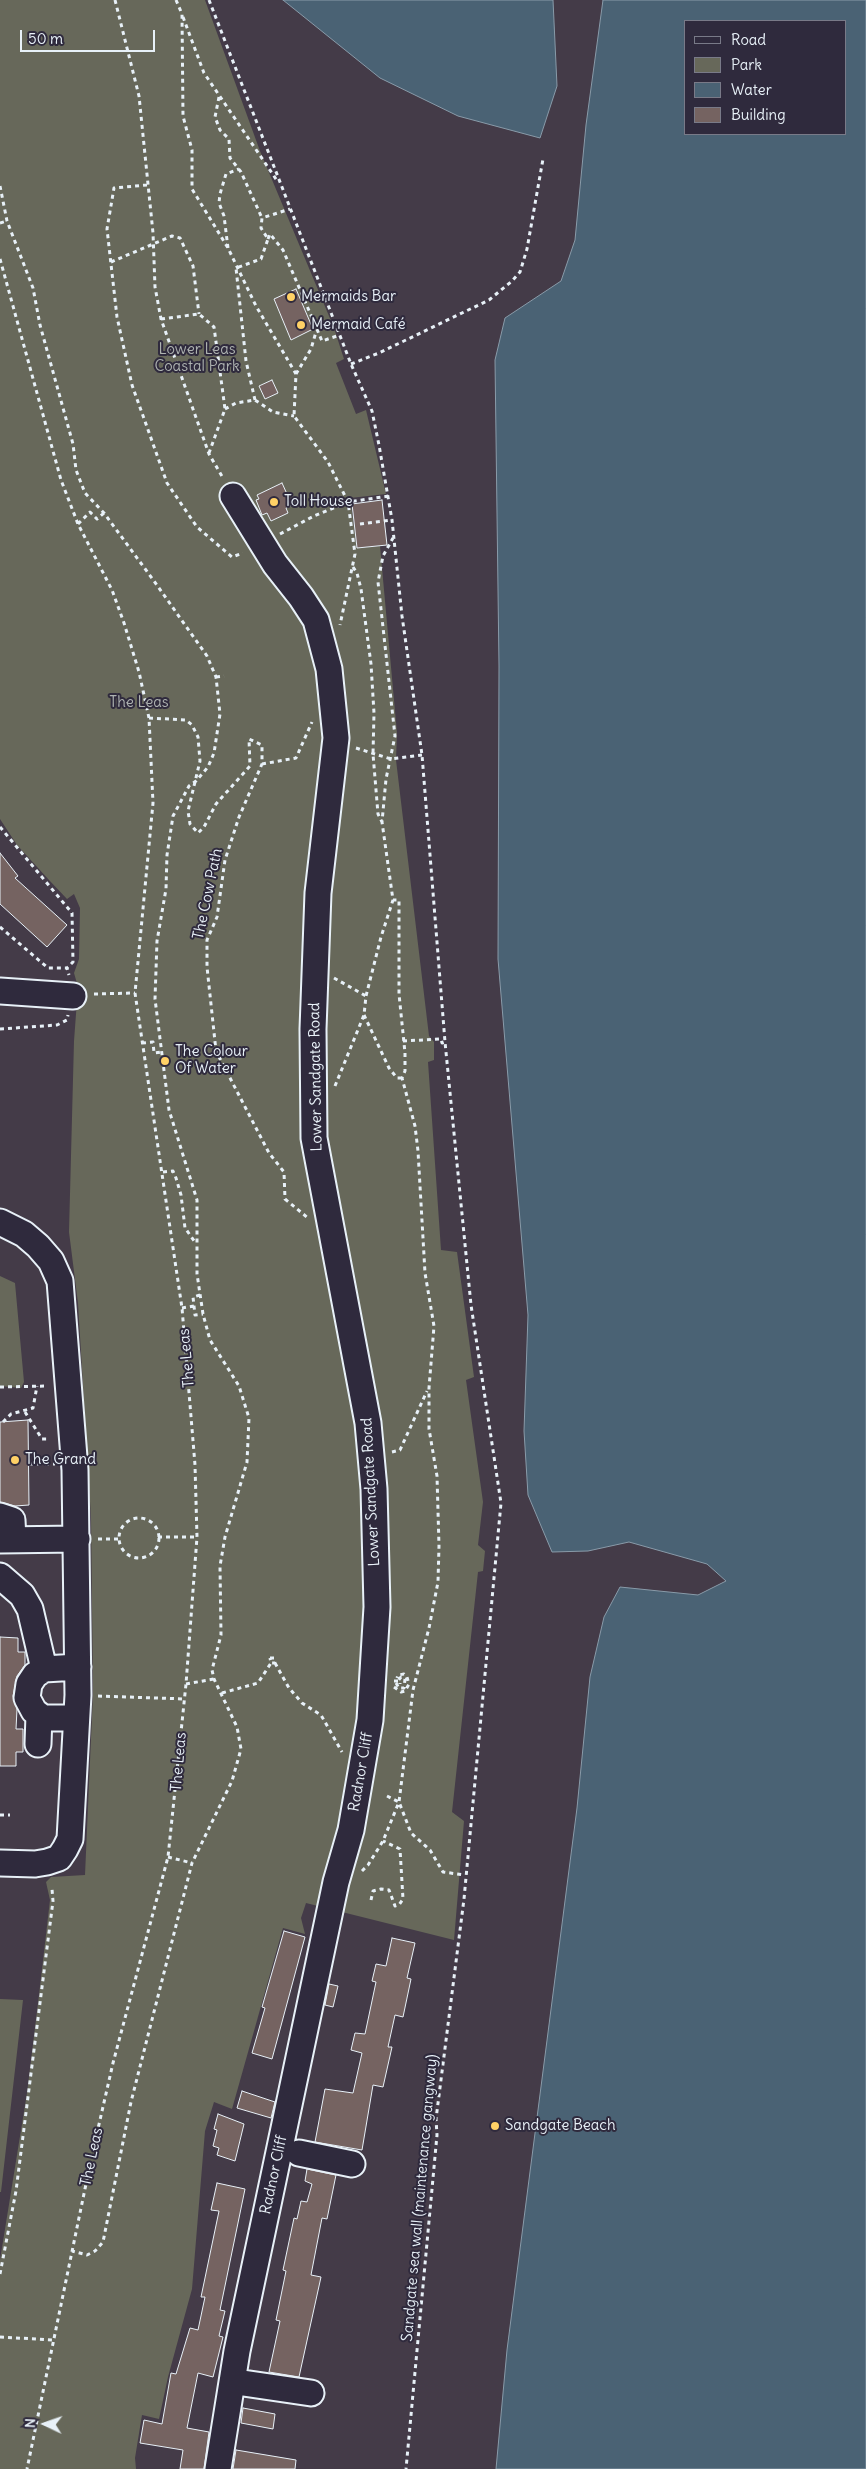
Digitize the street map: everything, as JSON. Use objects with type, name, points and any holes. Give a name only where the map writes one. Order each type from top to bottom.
[{"type":"street","name":"Lower Sandgate Road","points":[[233,496],[269,554],[316,620],[329,670],[335,742],[319,884],[315,967],[314,1138],[360,1376],[371,1458],[377,1608],[370,1720]]},
{"type":"street","points":[[0,991],[73,996]]},
{"type":"street","points":[[0,1222],[24,1234],[38,1246],[50,1261],[60,1280],[69,1387],[77,1539],[78,1667],[70,1839],[58,1858],[34,1864],[0,1863]]},
{"type":"street","points":[[0,1516],[12,1520],[6,1540],[77,1539]]},
{"type":"street","points":[[0,1576],[22,1595],[30,1608],[44,1669]]},
{"type":"street","points":[[77,1706],[43,1718],[34,1711],[27,1698],[29,1684],[35,1675],[44,1669],[78,1667]]},
{"type":"street","points":[[38,1744],[39,1715]]},
{"type":"street","name":"Radnor Cliff","points":[[218,2469],[237,2351],[336,1879],[351,1830],[370,1720]]},
{"type":"street","points":[[299,2153],[352,2164]]},
{"type":"street","points":[[243,2383],[311,2393]]},
{"type":"path","points":[[115,0],[139,96],[155,286],[160,318],[209,454],[233,496]]},
{"type":"path","points":[[176,0],[204,72],[219,97],[281,186]]},
{"type":"path","points":[[209,0],[281,186]]},
{"type":"path","points":[[182,14],[183,116],[192,150],[192,189],[228,248],[236,268],[296,374]]},
{"type":"path","points":[[219,97],[216,117],[220,130],[229,139],[230,158],[239,169],[262,218],[261,228],[268,239]]},
{"type":"path","points":[[351,364],[380,353],[489,300],[512,281],[520,272],[526,249],[543,159]]},
{"type":"path","points":[[228,248],[224,216],[219,203],[220,194],[226,174],[239,169]]},
{"type":"path","points":[[147,185],[114,188],[107,229],[117,317],[132,386],[168,483],[197,527],[232,557],[269,554],[314,516],[348,502],[389,496]]},
{"type":"path","points":[[0,186],[7,221],[33,288],[40,325],[73,444],[76,470],[85,493],[104,513],[207,656],[216,677],[220,701],[219,731],[211,760],[196,781],[188,786],[173,816],[167,855],[166,889],[157,941],[154,978],[161,1052],[170,1110],[197,1200],[196,1242],[203,1314],[210,1340],[239,1386],[249,1418],[247,1462],[225,1537],[220,1566],[221,1635],[212,1670],[214,1680],[237,1727],[241,1749],[232,1781],[192,1863],[131,2102],[103,2242],[95,2251],[87,2254],[72,2251]]},
{"type":"path","name":"Sandgate sea wall (maintenance gangway)","points":[[281,186],[351,364],[372,411],[389,496],[402,616],[422,755],[445,1042],[471,1305],[501,1503],[464,1899],[436,2119],[436,2144],[406,2469]]},
{"type":"path","points":[[262,218],[290,209]]},
{"type":"path","points":[[0,223],[7,221]]},
{"type":"path","points":[[236,268],[261,259],[270,234],[283,250],[316,332],[322,341],[340,335]]},
{"type":"path","points":[[111,262],[172,236],[180,238],[193,266],[199,314],[214,327],[225,410],[209,454]]},
{"type":"path","name":"The Leas","points":[[0,259],[61,480],[78,524],[112,590],[137,664],[149,718],[152,803],[135,993],[182,1308],[194,1456],[197,1537],[185,1698],[168,1857],[113,2064],[27,2469]]},
{"type":"path","points":[[236,268],[244,345],[255,400]]},
{"type":"path","points":[[160,318],[199,314]]},
{"type":"path","points":[[316,332],[311,350],[296,374],[294,416],[328,462],[348,502],[355,554],[350,579]]},
{"type":"path","points":[[225,410],[236,403],[255,400],[273,412],[294,416]]},
{"type":"path","points":[[78,524],[90,512],[97,519],[104,513]]},
{"type":"path","points":[[360,524],[392,520]]},
{"type":"path","points":[[332,1094],[364,1015],[366,996],[393,900],[382,822],[386,779],[395,736],[378,582],[383,556],[394,537]]},
{"type":"path","points":[[353,567],[357,573],[361,590],[371,664],[374,713],[373,754],[378,814],[382,822]]},
{"type":"path","points":[[216,677],[224,676]]},
{"type":"path","points":[[149,718],[178,718],[186,720],[192,725],[198,736],[199,746],[196,781]]},
{"type":"path","points":[[262,764],[296,758],[308,734]]},
{"type":"path","name":"The Cow Path","points":[[196,781],[188,811],[190,824],[198,833],[204,827],[216,804],[250,766],[249,739],[262,745],[262,764],[239,818],[225,860],[217,917],[208,940],[207,967],[216,1051],[270,1153],[284,1172],[285,1199],[306,1218],[328,1218]]},
{"type":"path","points":[[373,754],[391,758],[422,755]]},
{"type":"path","points":[[0,827],[72,913],[73,962],[67,968]]},
{"type":"path","points":[[336,1879],[368,1865],[382,1841],[399,1802],[413,1690],[429,1628],[438,1582],[437,1476],[429,1429],[429,1388],[434,1326],[425,1273],[415,1126],[402,1078],[405,1070],[399,994],[398,900],[393,900]]},
{"type":"path","points":[[315,967],[366,996]]},
{"type":"path","points":[[73,996],[135,993]]},
{"type":"path","points":[[364,1015],[389,1068],[397,1078],[402,1078]]},
{"type":"path","points":[[403,1041],[441,1039],[442,1043],[445,1042]]},
{"type":"path","points":[[142,1043],[153,1042],[154,1053],[161,1052]]},
{"type":"path","points":[[163,1172],[172,1171],[176,1178],[182,1195],[185,1228],[188,1236],[196,1242]]},
{"type":"path","points":[[200,1295],[193,1297],[195,1315],[203,1314]]},
{"type":"path","points":[[182,1308],[194,1306]]},
{"type":"path","points":[[3,1422],[11,1414],[33,1408],[37,1386]]},
{"type":"path","points":[[0,1387],[69,1387]]},
{"type":"path","points":[[371,1458],[400,1450],[429,1388]]},
{"type":"path","points":[[24,1412],[42,1439],[48,1439]]},
{"type":"path","points":[[29,1464],[56,1464]]},
{"type":"path","points":[[136,1518],[153,1524],[158,1537],[155,1550],[142,1558],[135,1558],[126,1553],[119,1539],[123,1525],[136,1518]]},
{"type":"path","points":[[158,1537],[197,1537]]},
{"type":"path","points":[[222,1693],[258,1684],[273,1663],[289,1688],[302,1703],[321,1715],[341,1750],[360,1772]]},
{"type":"path","points":[[401,1674],[407,1676],[409,1684],[405,1691],[396,1690],[393,1682],[398,1681],[401,1674]]},
{"type":"path","points":[[186,1684],[214,1680]]},
{"type":"path","points":[[77,1706],[185,1698]]},
{"type":"path","points":[[387,1796],[399,1802],[411,1833],[430,1850],[443,1872],[465,1875]]},
{"type":"path","points":[[0,1815],[10,1815]]},
{"type":"path","points":[[371,1900],[373,1891],[381,1890],[389,1890],[395,1906],[399,1905],[404,1899],[400,1849],[382,1841]]},
{"type":"path","points":[[168,1857],[192,1863]]},
{"type":"path","points":[[0,2274],[16,2191],[53,1901],[52,1889]]},
{"type":"path","points":[[0,2337],[53,2340]]},
{"type":"green space","name":"Lower Leas Coastal Park","points":[[0,0],[205,0],[260,151],[334,328],[344,359],[336,363],[356,414],[366,410],[386,494],[350,498],[357,548],[380,546],[397,733],[396,760],[429,1036],[434,1042],[434,1060],[428,1062],[441,1250],[457,1252],[474,1377],[466,1380],[483,1502],[478,1545],[485,1551],[483,1571],[478,1572],[452,1812],[464,1821],[454,1940],[306,1903],[301,1918],[305,1934],[283,1928],[232,2109],[214,2102],[205,2131],[192,2289],[168,2377],[159,2419],[142,2415],[135,2458],[136,2469],[0,2469],[0,2260],[27,2093],[39,1995],[50,1900],[46,1882],[51,1877],[85,1875],[93,1693],[91,1518],[78,1303],[69,1232],[74,1041],[78,987],[74,973],[79,959],[80,908],[74,894],[67,899],[17,845],[0,819]]},
{"type":"green space","points":[[0,1276],[15,1283],[24,1382],[21,1388],[0,1386]]},
{"type":"green space","points":[[0,1999],[23,2000],[1,2192],[0,2192]]},
{"type":"water","points":[[283,0],[553,0],[557,86],[540,138],[458,116],[380,78]]},
{"type":"water","points":[[603,0],[866,0],[866,2469],[496,2469],[507,2350],[577,1808],[590,1677],[604,1617],[620,1587],[698,1595],[726,1581],[707,1564],[629,1542],[588,1551],[552,1552],[528,1495],[524,1431],[528,1315],[498,959],[499,666],[495,360],[505,318],[561,281],[575,240],[586,125]]},
{"type":"building","points":[[296,289],[313,329],[291,340],[274,299]]},
{"type":"building","points":[[272,380],[278,393],[265,399],[259,386]]},
{"type":"building","name":"Toll House","points":[[282,483],[292,505],[286,508],[288,513],[271,521],[267,513],[262,515],[256,500],[259,499],[257,495]]},
{"type":"building","points":[[382,500],[387,545],[357,548],[352,504]]},
{"type":"building","points":[[0,853],[18,876],[15,878],[67,925],[47,947],[0,904]]},
{"type":"building","name":"The Grand","points":[[28,1420],[29,1505],[15,1506],[0,1502],[0,1422]]},
{"type":"building","points":[[0,1637],[18,1638],[18,1652],[25,1652],[25,1665],[17,1676],[13,1696],[17,1709],[16,1729],[23,1729],[23,1752],[16,1752],[16,1766],[0,1766]]},
{"type":"building","points":[[284,1931],[305,1937],[272,2059],[252,2053],[265,2008],[262,2007]]},
{"type":"building","points":[[392,1938],[415,1943],[407,1978],[411,1979],[403,2017],[395,2015],[388,2047],[392,2047],[383,2087],[373,2085],[362,2150],[315,2142],[325,2089],[353,2093],[362,2053],[351,2050],[355,2033],[365,2034],[376,1982],[372,1981],[376,1964],[386,1966]]},
{"type":"building","points":[[329,1984],[338,1986],[333,2007],[325,2005]]},
{"type":"building","points":[[242,2091],[275,2102],[271,2118],[237,2108]]},
{"type":"building","points":[[218,2114],[244,2124],[235,2161],[217,2155],[219,2148],[213,2146],[217,2130],[214,2129]]},
{"type":"building","points":[[307,2169],[336,2175],[327,2219],[322,2218],[311,2275],[321,2277],[299,2377],[269,2372],[280,2321],[276,2320],[286,2271],[283,2270],[294,2218],[297,2219],[301,2201],[307,2202],[312,2184],[305,2181]]},
{"type":"building","points":[[217,2183],[245,2189],[220,2310],[225,2311],[219,2336],[223,2337],[213,2377],[198,2373],[187,2428],[209,2432],[204,2469],[180,2469],[183,2450],[140,2443],[144,2420],[162,2424],[171,2373],[176,2374],[190,2328],[198,2330],[205,2297],[201,2297],[219,2211],[211,2210]]},
{"type":"building","points":[[243,2408],[275,2414],[273,2429],[241,2423]]},
{"type":"building","points":[[236,2450],[296,2460],[295,2469],[233,2469]]},
{"type":"place","name":"Mermaids Bar","points":[[291,297]]},
{"type":"place","name":"Mermaid Café","points":[[301,325]]},
{"type":"place","name":"Toll House","points":[[274,502]]},
{"type":"place","name":"The Colour Of Water","points":[[165,1061]]},
{"type":"place","name":"The Grand","points":[[15,1460]]},
{"type":"place","name":"Sandgate Beach","points":[[495,2126]]}]
